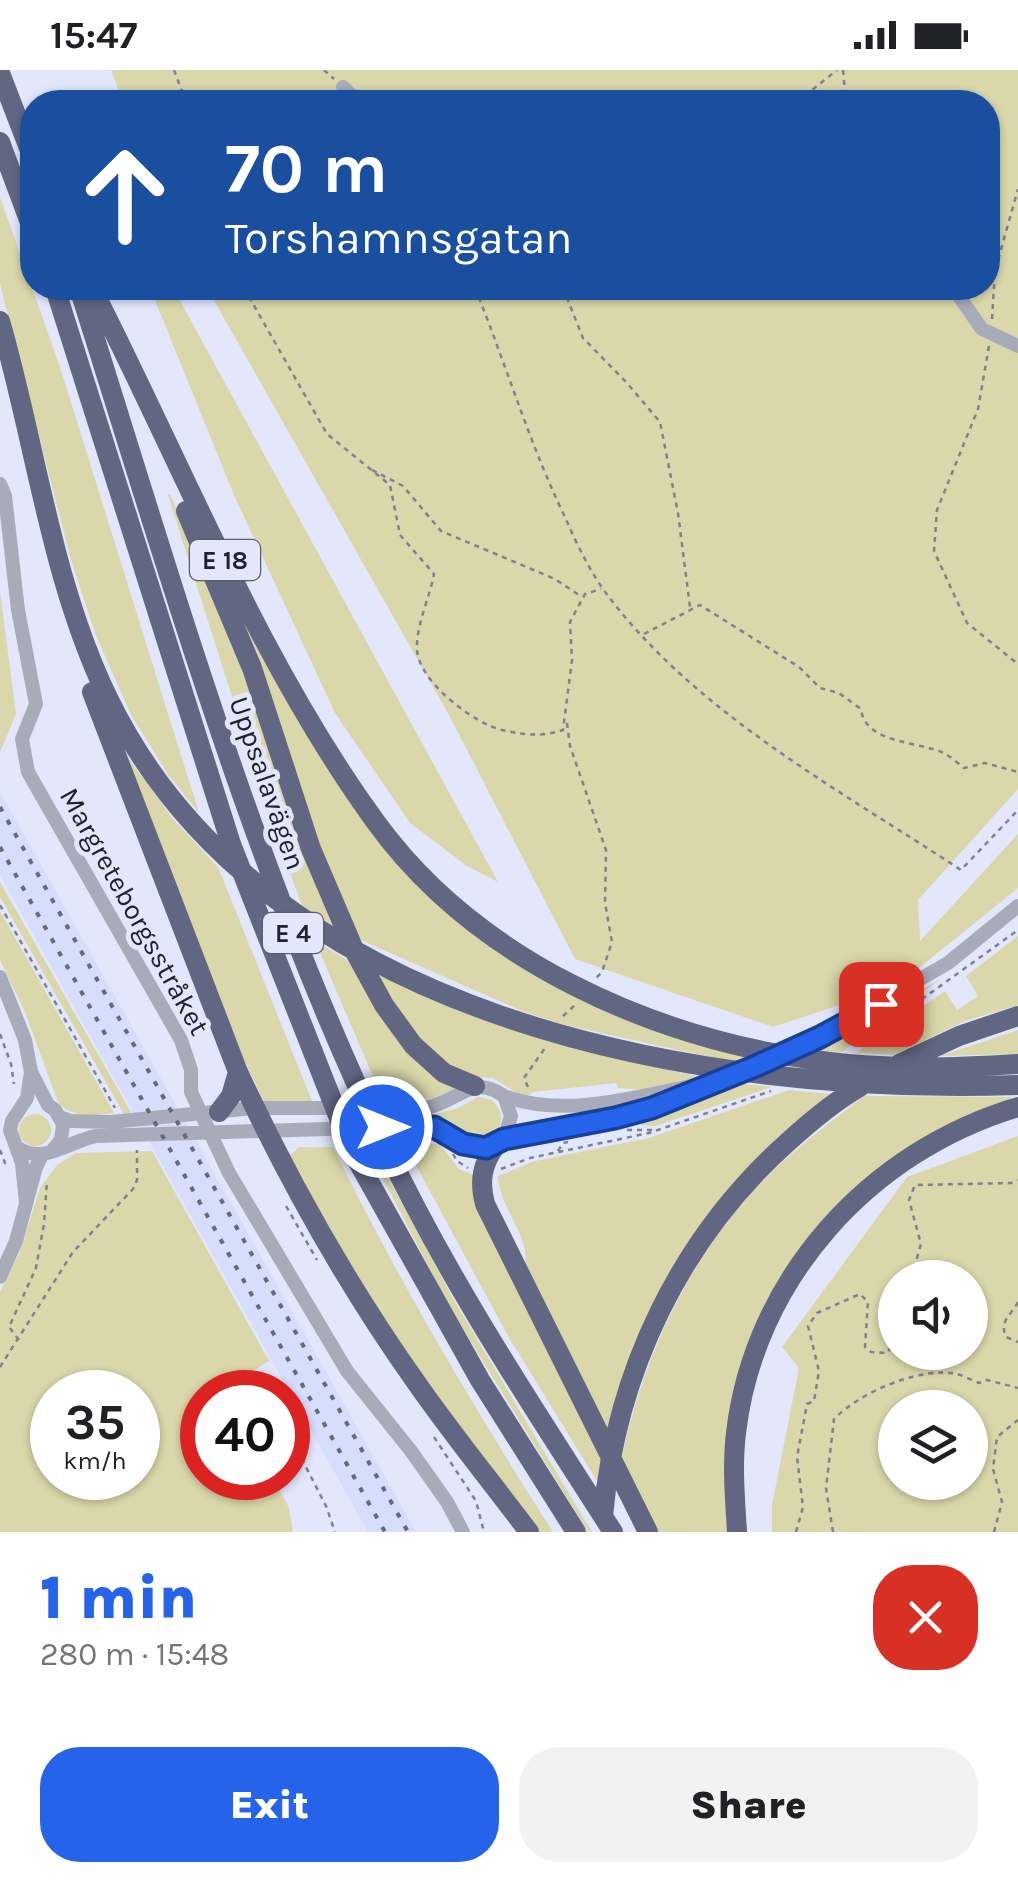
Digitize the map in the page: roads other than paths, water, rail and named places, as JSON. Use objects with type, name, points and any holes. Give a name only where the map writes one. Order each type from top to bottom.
[{"type":"highway","points":[[0,72],[20,124]]},
{"type":"highway","points":[[0,142],[20,196]]},
{"type":"highway","name":"Uppsalavägen","points":[[59,300],[232,844],[352,1151],[480,1380],[576,1532]]},
{"type":"highway","name":"Uppsalavägen","points":[[83,300],[253,830],[334,1035],[387,1151],[443,1257],[504,1364],[614,1532]]},
{"type":"highway","points":[[95,300],[252,668],[312,849],[355,952],[384,1005],[413,1046],[444,1074],[475,1086]]},
{"type":"highway","name":"E 18","points":[[96,300],[258,626],[326,747],[376,823],[407,859],[478,924],[528,959],[587,992],[711,1038],[823,1062],[937,1068],[1018,1064]]},
{"type":"highway","points":[[0,320],[55,540],[78,652],[238,1072],[266,1132],[381,1330],[529,1532]]},
{"type":"highway","points":[[55,540],[96,671],[134,746],[160,784],[193,826],[259,889],[339,943],[433,987],[538,1026],[614,1047],[720,1069],[844,1084],[1018,1086]]},
{"type":"highway","points":[[601,1532],[612,1445],[632,1377],[668,1292],[692,1250],[762,1165],[846,1094],[959,1036],[1018,1016]]},
{"type":"highway","points":[[219,1112],[235,1086],[238,1072]]},
{"type":"highway","points":[[737,1532],[736,1433],[744,1390],[757,1348],[796,1270],[850,1204],[895,1166],[963,1127],[1018,1107]]},
{"type":"highway","points":[[500,1142],[482,1171],[485,1204],[648,1532]]},
{"type":"street","points":[[343,86],[347,90]]},
{"type":"street","points":[[960,300],[971,317],[990,334],[1018,346]]},
{"type":"street","name":"Margreteborgsstråket","points":[[0,484],[36,704],[22,739],[28,772],[182,1040],[191,1070],[191,1092],[230,1173],[347,1371],[448,1502],[463,1532]]},
{"type":"street","points":[[0,977],[25,1040],[31,1072],[48,1105],[71,1121],[113,1129],[234,1133],[422,1126],[445,1131],[474,1148],[652,1108],[820,1037],[948,963],[1018,906]]},
{"type":"street","points":[[26,1202],[17,1147],[12,1139],[12,1121],[23,1106],[31,1072]]},
{"type":"street","points":[[17,1147],[33,1156],[47,1154],[113,1129],[254,1108],[425,1108],[451,1101],[475,1086],[486,1086],[531,1104],[579,1104],[628,1099],[721,1079]]},
{"type":"street","points":[[500,1142],[511,1116],[504,1096]]},
{"type":"street","points":[[23,1106],[48,1105]]},
{"type":"street","points":[[0,1277],[16,1241],[36,1167],[61,1140],[60,1116]]},
{"type":"railway","points":[[0,807],[408,1532]]},
{"type":"railway","points":[[0,847],[385,1532]]}]
